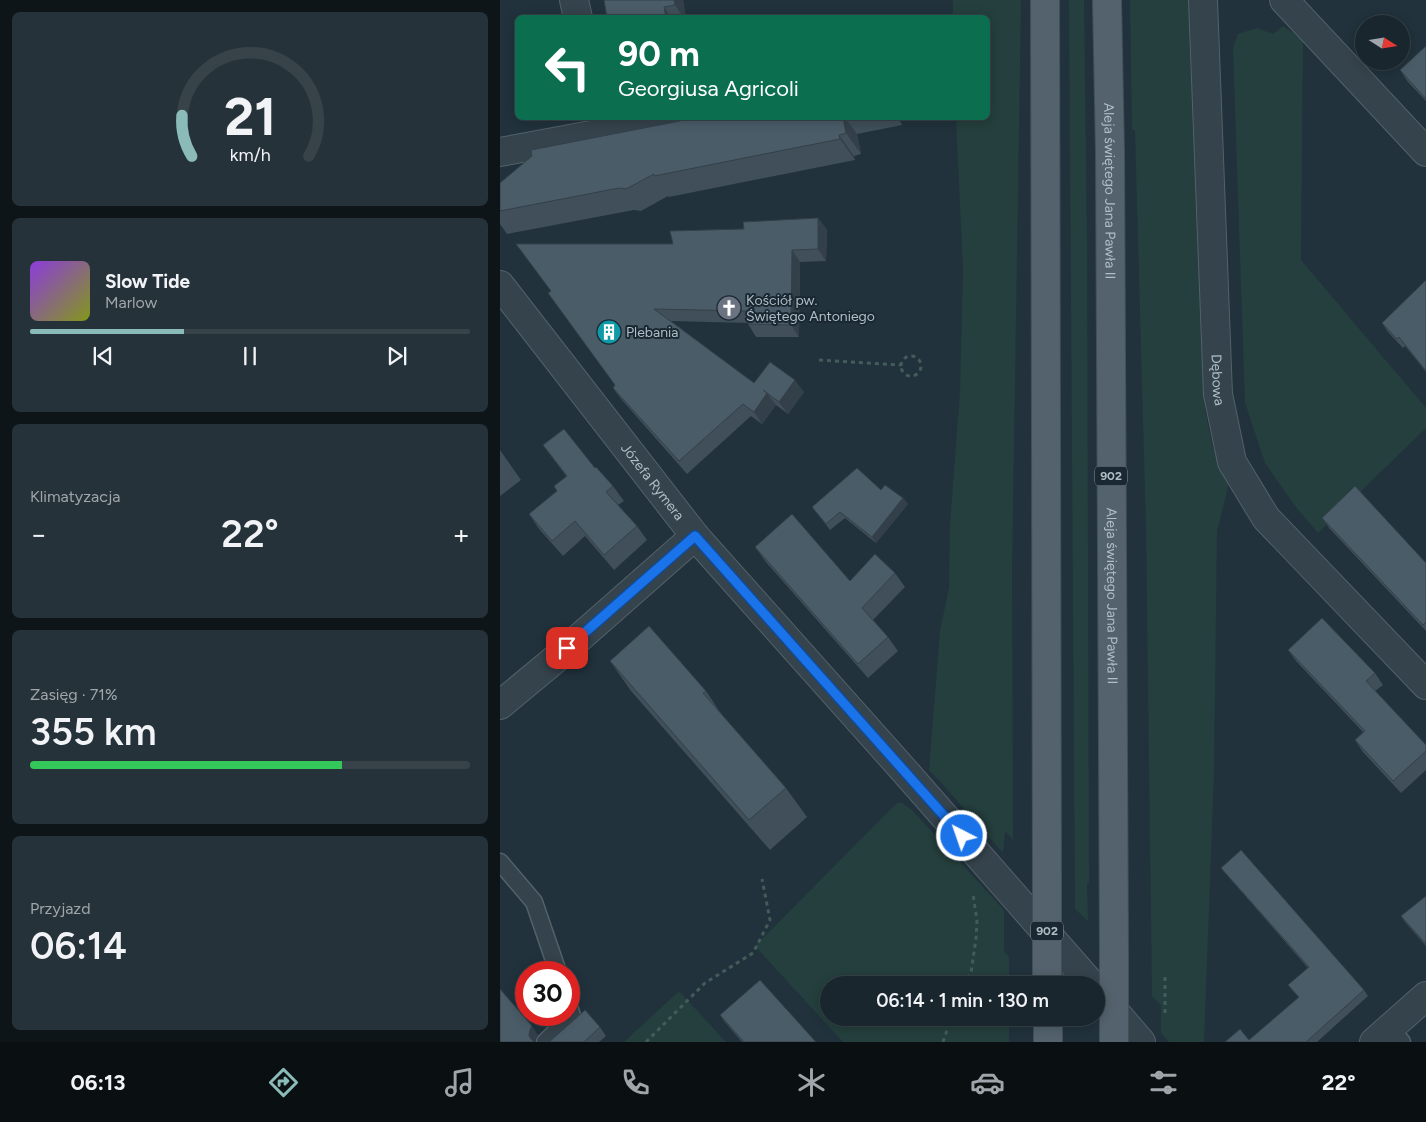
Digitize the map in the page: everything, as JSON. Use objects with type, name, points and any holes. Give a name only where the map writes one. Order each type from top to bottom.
[{"type":"main road","name":"902","points":[[1045,0],[1047,976]]},
{"type":"main road","name":"Aleja świętego Jana Pawła II","points":[[1107,0],[1110,152],[1114,1042]]},
{"type":"main road","points":[[1048,1026],[1048,1042]]},
{"type":"street","points":[[574,0],[577,15]]},
{"type":"street","name":"Dębowa","points":[[1203,0],[1218,394],[1232,462],[1266,518],[1426,685]]},
{"type":"street","points":[[1284,0],[1426,152]]},
{"type":"street","points":[[500,152],[599,125],[659,120]]},
{"type":"street","name":"Józefa Rymera","points":[[500,285],[695,536],[910,776],[1084,976]]},
{"type":"street","points":[[500,705],[695,536]]},
{"type":"street","points":[[1388,1038],[1426,996]]},
{"type":"street","points":[[1105,1000],[1142,1042]]},
{"type":"lane","points":[[500,862],[534,902],[554,961]]},
{"type":"lane","points":[[545,1042],[562,1026]]},
{"type":"path","points":[[912,357],[916,358],[921,368],[919,372],[910,376],[905,374],[901,366],[903,361],[912,357]]},
{"type":"path","points":[[819,360],[901,366]]},
{"type":"path","points":[[646,1042],[705,983],[753,953],[770,920],[762,879]]},
{"type":"path","points":[[969,976],[977,930],[972,884]]},
{"type":"path","points":[[1165,977],[1165,1015]]},
{"type":"path","points":[[943,1042],[948,1026]]},
{"type":"green space","points":[[953,0],[1021,0],[1012,573],[1013,840],[1005,831],[1003,853],[929,770],[940,631],[949,588],[950,524],[960,393],[963,269],[956,120],[990,120],[990,15],[953,15]]},
{"type":"green space","points":[[1069,0],[1084,0],[1087,244],[1088,921],[1075,909]]},
{"type":"green space","points":[[1130,0],[1193,0],[1205,410],[1213,448],[1229,483],[1217,531],[1214,772],[1204,1042],[1169,1042],[1161,1033],[1161,1005],[1152,996],[1146,528],[1135,130],[1132,130]]},
{"type":"green space","points":[[1283,26],[1303,39],[1301,260],[1426,408],[1426,428],[1318,533],[1295,506],[1265,463],[1245,403],[1233,48],[1238,34],[1257,28],[1273,34]]},
{"type":"green space","points":[[897,803],[902,803],[912,810],[1004,910],[1004,951],[1009,957],[1009,976],[820,976],[820,1017],[755,946]]},
{"type":"green space","points":[[679,991],[726,1042],[624,1042]]},
{"type":"green space","points":[[828,1026],[1009,1026],[1009,1042],[843,1042]]},
{"type":"building","points":[[604,0],[674,0],[675,5],[664,7],[665,15],[606,15]]},
{"type":"building","points":[[1426,46],[1426,99],[1400,70],[1410,70],[1410,61]]},
{"type":"building","points":[[685,120],[843,120],[846,133],[839,135],[840,139],[654,176],[654,174],[626,189],[619,188],[500,211],[500,183],[532,156],[531,150]]},
{"type":"building","points":[[818,218],[818,249],[792,250],[791,325],[748,324],[748,311],[654,309],[754,383],[770,362],[795,380],[779,402],[767,393],[754,412],[743,404],[679,461],[613,388],[615,385],[548,293],[551,291],[516,244],[673,244],[670,231],[744,229],[743,222]]},
{"type":"building","points":[[1426,280],[1426,371],[1399,337],[1397,339],[1382,323]]},
{"type":"building","points":[[564,429],[595,468],[613,486],[606,492],[637,526],[604,555],[575,521],[552,541],[529,514],[557,491],[554,486],[567,476],[543,445]]},
{"type":"building","points":[[857,468],[881,490],[885,485],[903,498],[872,537],[840,512],[826,524],[812,507]]},
{"type":"building","points":[[1355,486],[1426,563],[1426,622],[1423,625],[1322,518]]},
{"type":"building","points":[[792,514],[850,581],[875,554],[895,573],[862,608],[888,637],[858,664],[755,547]]},
{"type":"building","points":[[1322,618],[1375,673],[1366,681],[1426,745],[1426,751],[1393,781],[1355,740],[1365,731],[1288,650]]},
{"type":"building","points":[[649,626],[706,691],[703,693],[786,788],[749,820],[610,661]]},
{"type":"building","points":[[1241,850],[1364,990],[1306,1042],[1225,1042],[1240,1029],[1249,1040],[1299,997],[1288,985],[1309,967],[1221,868]]},
{"type":"building","points":[[1426,896],[1426,944],[1401,916]]},
{"type":"building","points":[[760,980],[816,1042],[744,1042],[720,1015]]},
{"type":"building","points":[[500,989],[515,1006],[515,1026],[532,1026],[529,1036],[534,1042],[500,1042]]},
{"type":"building","points":[[585,1010],[600,1027],[584,1042],[549,1042],[567,1026],[580,1026],[580,1014]]},
{"type":"place","name":"Kościół pw. Świętego Antoniego","points":[[729,308]]},
{"type":"place","name":"Plebania","points":[[609,332]]},
{"type":"route","points":[[567,648],[695,536],[962,836]]}]
